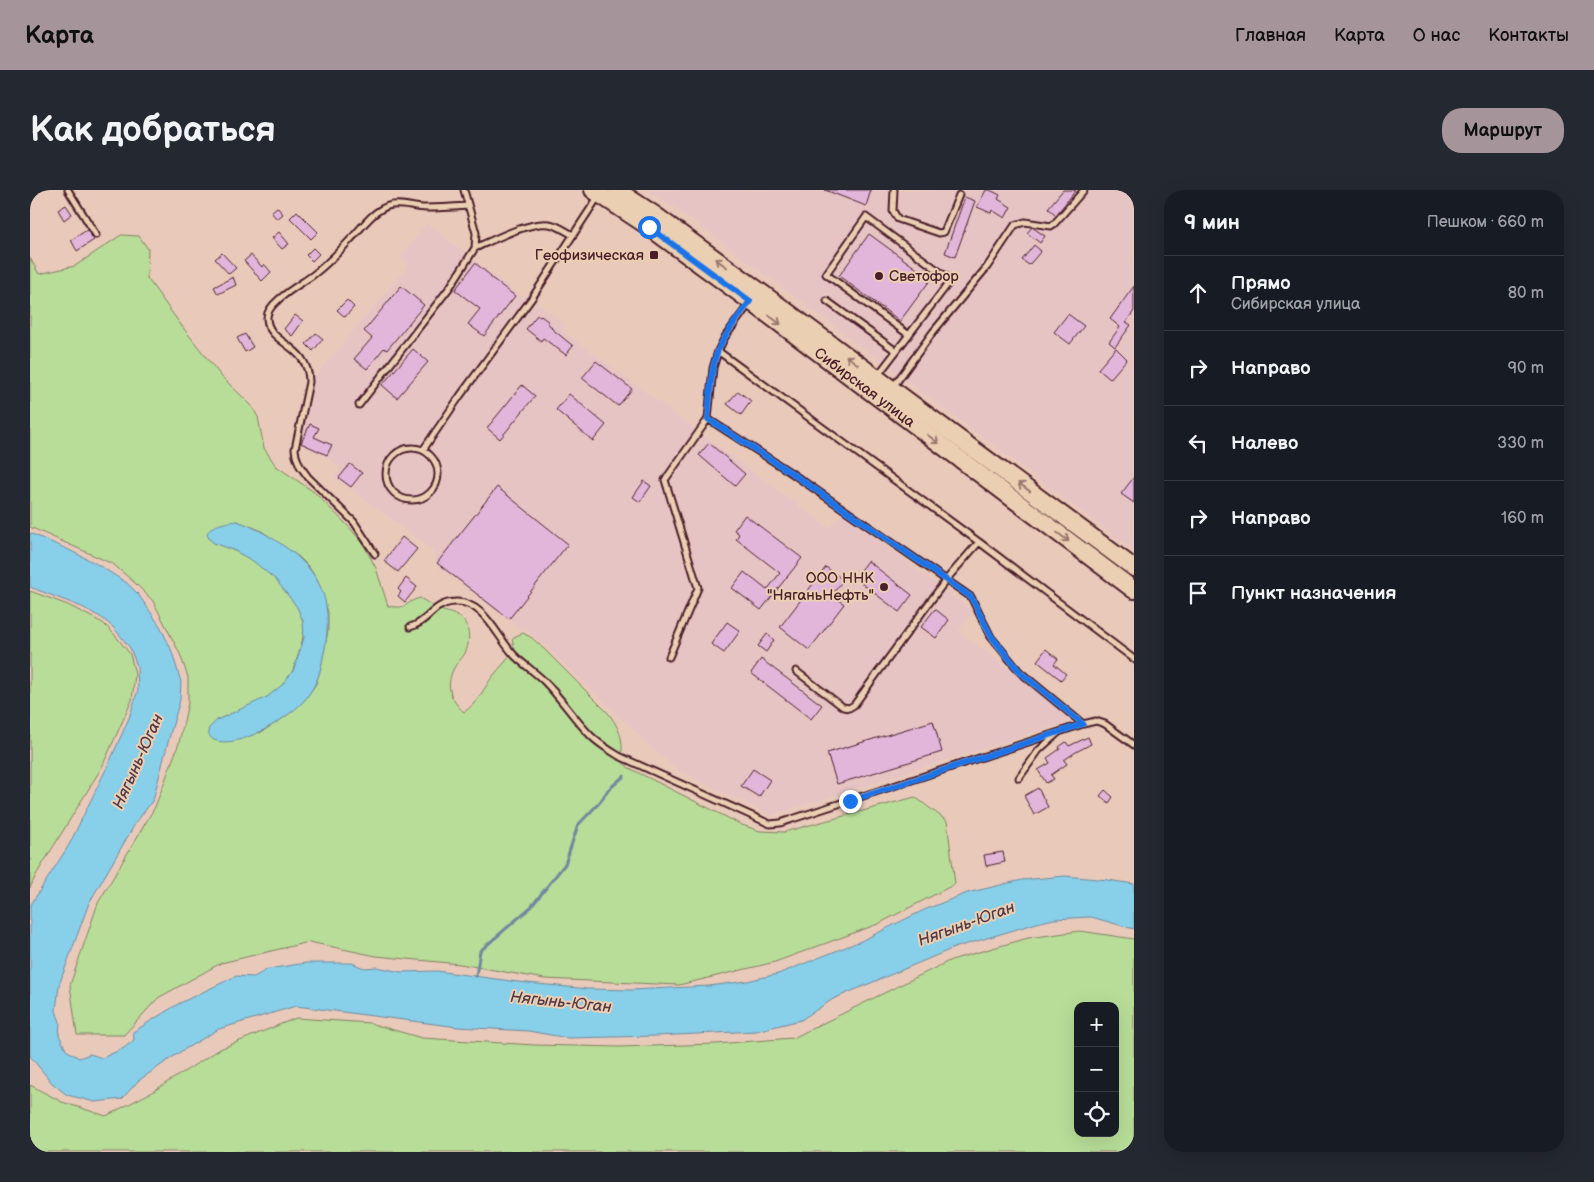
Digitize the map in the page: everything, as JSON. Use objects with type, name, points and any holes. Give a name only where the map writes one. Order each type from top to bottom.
[{"type":"main road","name":"Сибирская улица","points":[[618,190],[662,220],[1134,568]]},
{"type":"main road","name":"Сибирская улица","points":[[596,192],[649,227],[750,301],[1134,590]]},
{"type":"main road","points":[[1087,555],[1098,542]]},
{"type":"lane","points":[[68,190],[96,235]]},
{"type":"lane","points":[[359,405],[450,287],[475,248],[476,233],[464,190]]},
{"type":"lane","points":[[894,190],[893,211],[898,219],[939,233],[944,232],[959,195]]},
{"type":"lane","points":[[891,389],[933,332],[987,267],[1015,225],[1025,222],[1051,226],[1084,190]]},
{"type":"lane","points":[[423,450],[532,298],[573,235],[596,192]]},
{"type":"lane","points":[[375,554],[354,522],[308,477],[300,466],[295,449],[309,382],[309,372],[303,358],[274,334],[267,320],[267,314],[278,300],[313,275],[334,256],[378,211],[390,205],[427,208],[468,206]]},
{"type":"lane","points":[[876,378],[896,351],[909,335],[951,280],[866,217],[826,274],[909,335]]},
{"type":"lane","points":[[475,248],[522,228],[543,223],[556,225],[573,235]]},
{"type":"lane","points":[[669,657],[698,588],[666,480],[708,419],[713,368],[718,351],[725,337],[750,301]]},
{"type":"lane","points":[[827,301],[896,351]]},
{"type":"lane","points":[[718,351],[979,542],[1134,659]]},
{"type":"lane","points":[[708,419],[790,472],[971,597],[991,636],[1020,672],[1083,724]]},
{"type":"lane","points":[[411,448],[423,450],[434,459],[438,468],[439,477],[436,486],[431,493],[423,498],[405,499],[390,489],[386,471],[389,462],[394,455],[402,450],[411,448]]},
{"type":"lane","points":[[796,671],[843,707],[849,708],[854,705],[946,580],[979,542]]},
{"type":"lane","points":[[410,627],[420,623],[440,605],[446,603],[464,602],[474,607],[493,626],[515,656],[544,682],[591,736],[604,746],[619,756],[770,824],[789,821],[1083,724],[1096,722],[1105,724],[1134,745]]},
{"type":"lane","points":[[1019,778],[1040,750],[1059,732]]},
{"type":"shaded area","points":[[647,190],[1134,190],[1134,551],[678,210]]},
{"type":"shaded area","name":"ООО ННК \"НяганьНефть\"","points":[[426,223],[533,306],[536,302],[565,324],[562,330],[829,528],[842,513],[973,611],[959,631],[1074,720],[770,816],[675,769],[525,628],[523,631],[438,567],[432,550],[334,477],[340,468],[328,458],[299,444],[314,378],[408,265],[400,257]]},
{"type":"green space","points":[[121,235],[139,236],[148,249],[147,278],[221,376],[251,405],[258,417],[264,448],[276,466],[314,492],[362,542],[376,568],[388,606],[400,607],[420,598],[437,609],[457,616],[465,623],[469,637],[467,646],[464,655],[451,674],[450,680],[452,697],[464,712],[477,700],[493,676],[513,653],[515,649],[512,640],[523,633],[543,648],[609,714],[621,736],[621,761],[629,768],[742,825],[760,831],[784,832],[915,797],[947,821],[955,884],[878,924],[775,962],[679,985],[545,979],[460,964],[376,956],[309,942],[221,963],[158,998],[124,1035],[77,1035],[70,985],[98,903],[155,807],[179,743],[188,703],[188,677],[180,654],[153,601],[135,583],[113,564],[30,527],[30,258],[39,274],[75,266]],"holes":[[[237,521],[260,530],[299,557],[308,566],[317,579],[328,612],[328,631],[316,684],[303,702],[260,733],[217,720],[260,701],[282,686],[293,670],[304,626],[296,605],[290,596],[267,572],[248,557],[214,543]]]},
{"type":"green space","points":[[30,591],[68,605],[103,623],[130,654],[135,674],[132,700],[102,767],[30,888]]},
{"type":"green space","points":[[1080,931],[1134,939],[1134,1152],[30,1152],[30,1085],[62,1102],[106,1116],[152,1092],[220,1049],[296,1018],[369,1023],[422,1038],[534,1045],[619,1047],[716,1044],[793,1038],[951,960],[1028,938]]},
{"type":"water","points":[[237,521],[255,528],[281,544],[295,554],[315,576],[325,601],[327,631],[319,675],[304,701],[285,717],[261,731],[236,741],[224,742],[212,739],[208,729],[217,720],[267,697],[282,685],[293,671],[304,638],[303,621],[297,607],[276,580],[253,561],[209,539],[207,533],[213,527]]},
{"type":"water","name":"Нягынь-Юган","points":[[30,533],[95,563],[127,583],[138,594],[160,626],[171,649],[181,682],[180,700],[153,800],[135,824],[89,903],[59,985],[56,1011],[60,1022],[59,1035],[66,1050],[79,1058],[90,1054],[102,1058],[124,1048],[134,1040],[133,1032],[178,1004],[236,976],[254,977],[268,969],[306,963],[352,963],[364,968],[377,967],[401,972],[437,971],[588,989],[631,990],[709,986],[747,981],[778,974],[861,941],[924,910],[967,893],[1022,880],[1065,876],[1134,884],[1134,929],[1091,917],[1054,919],[1037,923],[954,948],[833,999],[801,1020],[756,1031],[568,1038],[528,1031],[458,1027],[296,1006],[219,1029],[180,1052],[138,1081],[122,1099],[95,1102],[67,1095],[52,1083],[30,1056],[30,906],[69,845],[110,761],[129,718],[138,690],[137,666],[130,648],[114,628],[102,618],[82,607],[30,587]]},
{"type":"building","points":[[825,190],[871,190],[866,206]]},
{"type":"building","points":[[986,190],[1000,195],[998,199],[1011,207],[1005,218],[992,210],[991,213],[977,207]]},
{"type":"building","points":[[1063,190],[1076,190],[1056,215],[1048,208]]},
{"type":"building","points":[[965,197],[975,201],[955,257],[945,253]]},
{"type":"building","points":[[66,205],[72,214],[64,220],[58,210]]},
{"type":"building","points":[[277,207],[283,214],[277,219],[271,212]]},
{"type":"building","points":[[297,211],[318,232],[311,239],[290,218]]},
{"type":"building","points":[[1032,227],[1045,236],[1040,243],[1027,233]]},
{"type":"building","points":[[87,230],[94,240],[77,251],[71,240]]},
{"type":"building","points":[[279,232],[289,244],[282,249],[272,238]]},
{"type":"building","points":[[869,234],[931,279],[900,321],[839,276]]},
{"type":"building","points":[[1034,245],[1041,251],[1029,265],[1022,260]]},
{"type":"building","points":[[313,248],[319,254],[312,261],[306,255]]},
{"type":"building","points":[[222,253],[236,268],[229,274],[215,259]]},
{"type":"building","points":[[251,255],[262,267],[264,264],[271,272],[262,281],[244,261]]},
{"type":"building","points":[[475,263],[515,296],[484,336],[468,324],[480,309],[455,290]]},
{"type":"building","points":[[233,277],[236,285],[218,294],[214,287]]},
{"type":"building","points":[[401,286],[424,305],[387,350],[384,348],[367,369],[354,359],[372,338],[364,331]]},
{"type":"building","points":[[1134,286],[1134,311],[1126,322],[1131,325],[1115,347],[1109,342],[1120,327],[1110,319]]},
{"type":"building","points":[[347,300],[354,307],[345,317],[337,310]]},
{"type":"building","points":[[1068,314],[1084,326],[1070,344],[1054,332]]},
{"type":"building","points":[[295,315],[303,321],[292,336],[284,329]]},
{"type":"building","points":[[537,315],[549,322],[547,323],[551,328],[573,346],[566,355],[543,338],[541,341],[526,329]]},
{"type":"building","points":[[316,333],[323,339],[313,351],[306,344]]},
{"type":"building","points":[[245,334],[253,347],[245,352],[237,338]]},
{"type":"building","points":[[1116,348],[1127,359],[1110,379],[1098,369]]},
{"type":"building","points":[[413,349],[428,362],[397,398],[382,385]]},
{"type":"building","points":[[596,361],[632,389],[618,406],[582,378]]},
{"type":"building","points":[[522,385],[535,396],[500,439],[487,428]]},
{"type":"building","points":[[738,391],[751,401],[741,415],[727,404]]},
{"type":"building","points":[[569,394],[606,425],[593,441],[556,410]]},
{"type":"building","points":[[310,424],[319,428],[314,437],[332,445],[327,455],[301,443]]},
{"type":"building","points":[[709,443],[745,474],[735,486],[699,455]]},
{"type":"building","points":[[350,464],[362,473],[351,487],[339,478]]},
{"type":"building","points":[[1134,477],[1134,503],[1121,494]]},
{"type":"building","points":[[644,481],[651,486],[640,502],[633,497]]},
{"type":"building","points":[[497,487],[568,544],[509,619],[437,563]]},
{"type":"building","points":[[745,515],[802,558],[761,610],[732,588],[744,572],[767,590],[780,573],[736,539],[739,534],[734,530]]},
{"type":"building","points":[[402,537],[417,549],[398,572],[384,561]]},
{"type":"building","name":"ООО ННК \"НяганьНефть\"","points":[[868,561],[912,595],[899,612],[855,578]]},
{"type":"building","points":[[826,567],[843,580],[832,595],[844,604],[809,650],[780,627]]},
{"type":"building","points":[[406,578],[417,587],[405,602],[398,596],[401,592],[398,589]]},
{"type":"building","points":[[935,609],[949,620],[936,638],[921,627]]},
{"type":"building","points":[[727,622],[740,631],[724,653],[711,644]]},
{"type":"building","points":[[767,634],[774,640],[766,652],[758,646]]},
{"type":"building","points":[[1046,649],[1058,659],[1054,664],[1066,674],[1061,680],[1037,661]]},
{"type":"building","points":[[761,659],[822,705],[811,719],[751,673]]},
{"type":"building","points":[[933,721],[942,752],[837,784],[827,753]]},
{"type":"building","points":[[1088,737],[1091,744],[1064,760],[1067,764],[1051,775],[1054,779],[1046,783],[1038,770],[1050,763],[1047,758],[1066,742],[1069,746]]},
{"type":"building","points":[[753,769],[770,780],[759,797],[741,786]]},
{"type":"building","points":[[1038,788],[1048,807],[1034,815],[1024,796]]},
{"type":"building","points":[[1105,790],[1113,797],[1109,803],[1100,796]]},
{"type":"building","points":[[1003,852],[1005,862],[986,866],[984,855]]},
{"type":"waterway","points":[[476,976],[480,951],[531,907],[565,864],[578,825],[600,802],[608,790],[624,776]]},
{"type":"place","name":"Геофизическая","points":[[654,255]]},
{"type":"place","name":"Светофор","points":[[879,276]]},
{"type":"place","name":"ООО ННК \"НяганьНефть\"","points":[[884,587]]},
{"type":"route","points":[[649,227],[750,301],[725,337],[718,351],[713,368],[708,419],[790,472],[971,597],[991,636],[1020,672],[1083,724],[850,801]]}]
